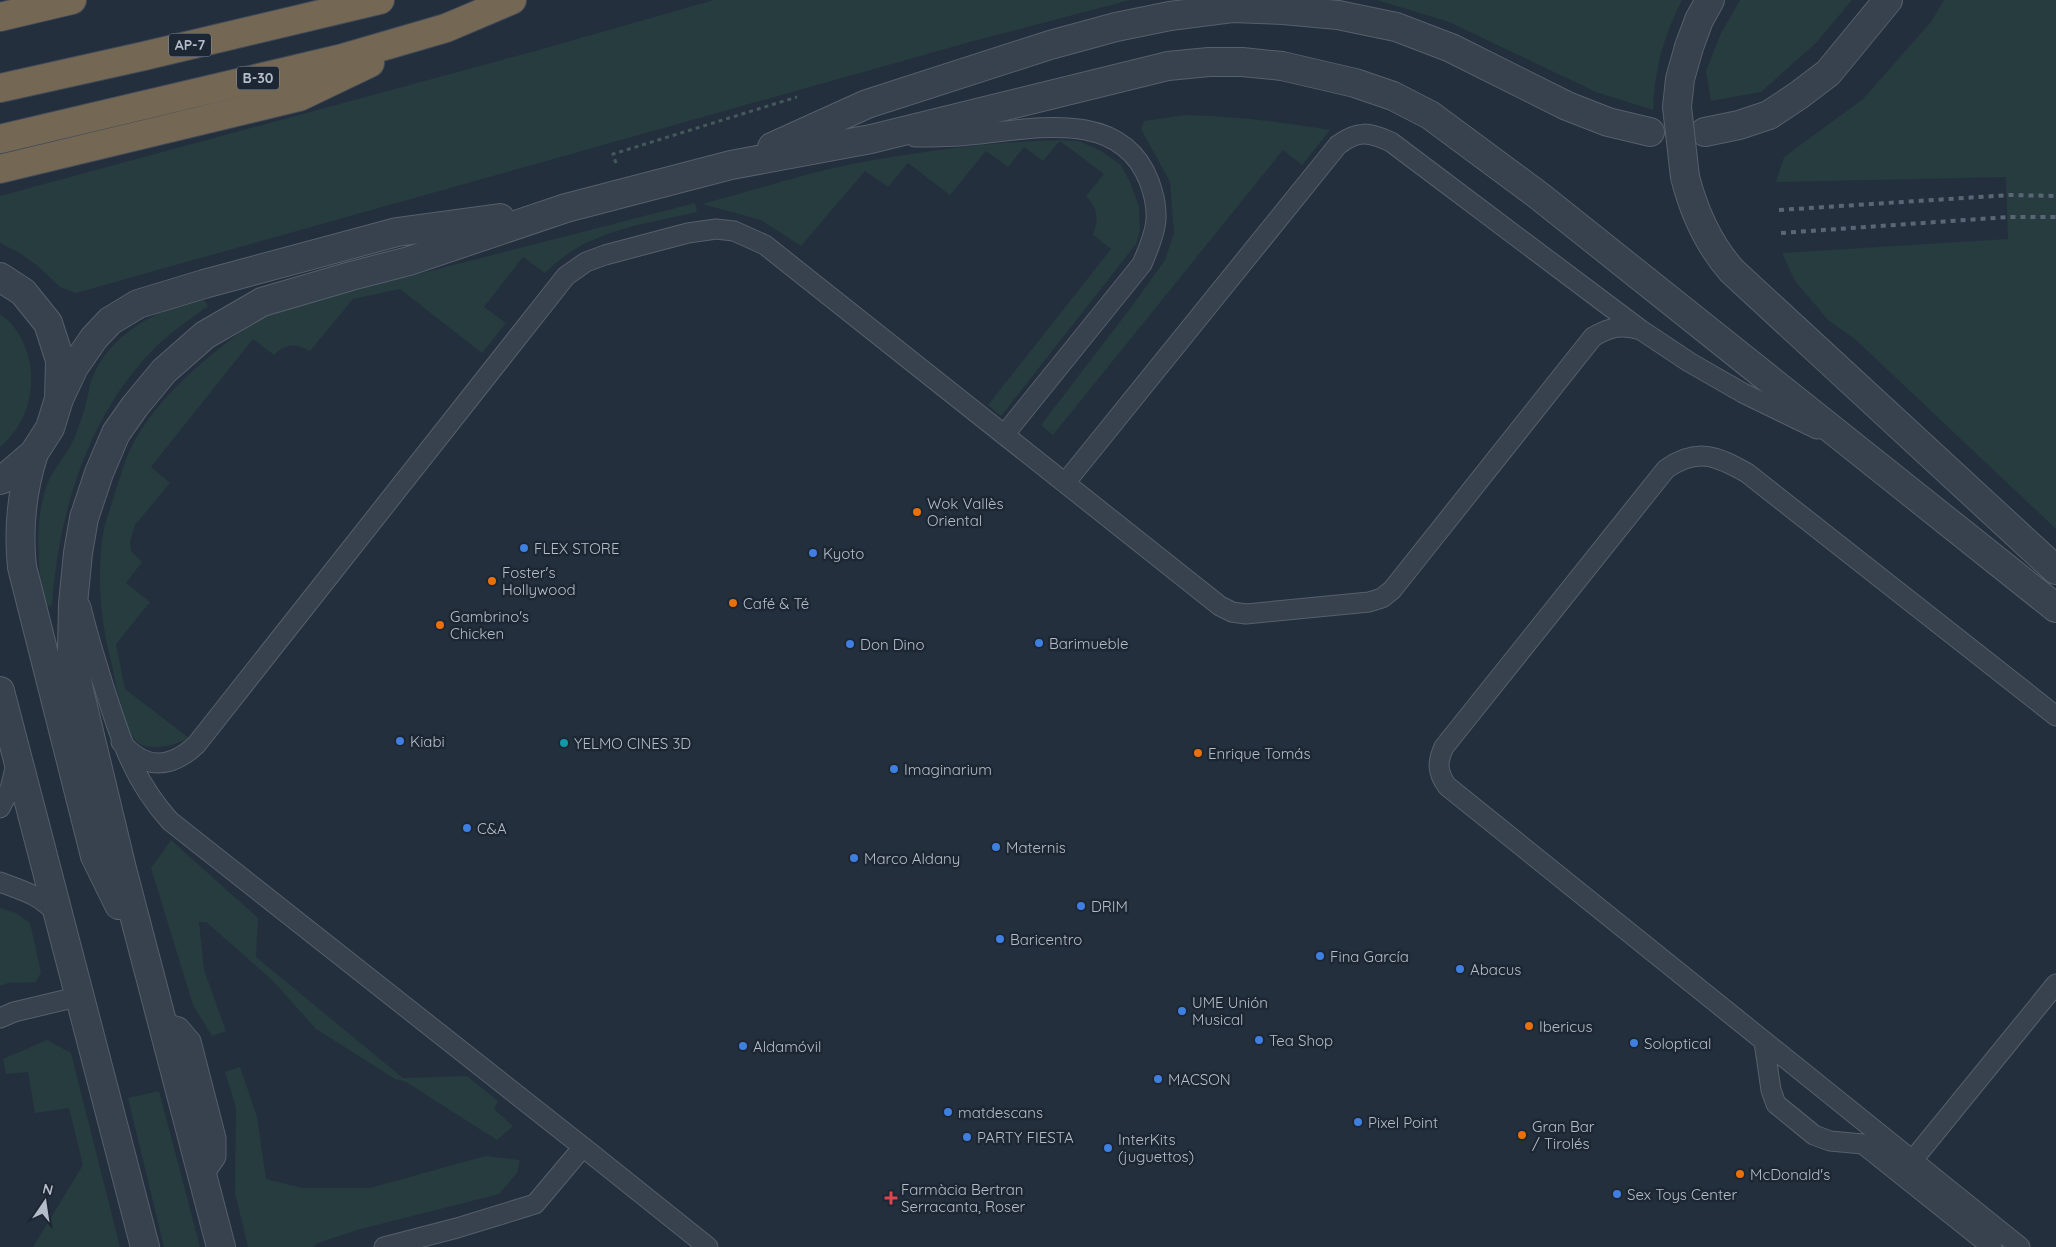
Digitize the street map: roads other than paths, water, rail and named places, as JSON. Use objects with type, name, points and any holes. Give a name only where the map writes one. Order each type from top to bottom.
[{"type":"highway","points":[[0,17],[72,0]]},
{"type":"highway","name":"AP-7","points":[[0,88],[380,0]]},
{"type":"highway","name":"B-30","points":[[0,139],[343,58],[446,28],[512,0]]},
{"type":"highway","points":[[0,169],[299,97],[446,28]]},
{"type":"street","points":[[1710,0],[1699,20],[1689,47],[1680,79],[1677,107],[1685,177],[1691,202],[1719,256],[1732,271],[2056,570]]},
{"type":"street","points":[[1706,132],[1739,125],[1769,115],[1799,95],[1828,73],[1888,0]]},
{"type":"street","points":[[731,165],[867,104],[1050,46],[1116,27],[1170,16],[1232,8],[1338,15],[1396,27],[1451,48],[1568,106],[1608,122],[1650,132]]},
{"type":"street","points":[[221,1247],[146,961],[79,690],[72,651],[72,604],[84,518],[99,473],[116,433],[134,406],[164,371],[205,335],[262,302],[351,276],[409,262],[566,208],[731,165],[872,139],[1168,66],[1209,62],[1242,62],[1282,66],[1355,83],[1392,96],[1430,115],[1538,195],[2056,608]]},
{"type":"street","points":[[146,961],[95,856],[22,567],[19,541],[27,475],[34,453],[50,428],[59,399],[74,367],[94,338],[110,321],[138,304],[204,284],[397,232],[566,208]]},
{"type":"street","points":[[0,277],[23,292],[48,323],[60,360],[59,399]]},
{"type":"street","points":[[0,480],[5,478],[34,453]]},
{"type":"street","points":[[0,691],[145,1247]]},
{"type":"lane","points":[[872,139],[968,135],[1040,127],[1068,126],[1098,133],[1120,143],[1136,158],[1146,174],[1155,197],[1157,222],[1152,243],[1142,264],[1004,435]]},
{"type":"lane","points":[[1065,483],[1338,145],[1357,134],[1369,134],[1391,142],[1641,330],[1704,371],[1743,393],[1792,416],[1864,456]]},
{"type":"lane","points":[[122,742],[132,754],[140,759],[155,763],[170,762],[185,755],[196,745],[566,276],[586,262],[605,255],[688,233],[716,229],[734,231],[765,245],[1220,606],[1232,612],[1246,614],[1369,602],[1382,598],[1392,590],[1593,337],[1615,327],[1627,326],[1641,330]]},
{"type":"lane","points":[[2020,1247],[1447,786],[1440,776],[1438,767],[1439,758],[1444,747],[1666,469],[1681,459],[1698,456],[1716,458],[1748,474],[2056,716]]},
{"type":"lane","points":[[78,553],[79,598],[86,630],[132,768],[156,806],[170,821],[708,1247]]},
{"type":"lane","points":[[0,808],[13,781],[16,753]]},
{"type":"lane","points":[[0,882],[36,896],[49,904],[59,917]]},
{"type":"lane","points":[[1912,1161],[2056,984]]},
{"type":"lane","points":[[0,1018],[14,1012],[81,996]]},
{"type":"lane","points":[[1764,1042],[1771,1090],[1776,1104],[1814,1135],[1830,1141],[1863,1144],[1992,1247]]},
{"type":"lane","points":[[384,1247],[457,1228],[535,1204],[583,1147]]},
{"type":"railway","points":[[1779,210],[2010,195],[2056,196]]},
{"type":"railway","points":[[1781,233],[2008,217],[2056,217]]},
{"type":"place","name":"Wok Vallès Oriental","points":[[917,512]]},
{"type":"place","name":"FLEX STORE","points":[[524,548]]},
{"type":"place","name":"Kyoto","points":[[813,553]]},
{"type":"place","name":"Foster's Hollywood","points":[[492,581]]},
{"type":"place","name":"Café & Té","points":[[733,603]]},
{"type":"place","name":"Gambrino's Chicken","points":[[440,625]]},
{"type":"place","name":"Barimueble","points":[[1039,643]]},
{"type":"place","name":"Don Dino","points":[[850,644]]},
{"type":"place","name":"Kiabi","points":[[400,741]]},
{"type":"place","name":"YELMO CINES 3D","points":[[564,743]]},
{"type":"place","name":"Enrique Tomás","points":[[1198,753]]},
{"type":"place","name":"Imaginarium","points":[[894,769]]},
{"type":"place","name":"C&A","points":[[467,828]]},
{"type":"place","name":"Maternis","points":[[996,847]]},
{"type":"place","name":"Marco Aldany","points":[[854,858]]},
{"type":"place","name":"DRIM","points":[[1081,906]]},
{"type":"place","name":"Baricentro","points":[[1000,939]]},
{"type":"place","name":"Fina García","points":[[1320,956]]},
{"type":"place","name":"Abacus","points":[[1460,969]]},
{"type":"place","name":"UME Unión Musical","points":[[1182,1011]]},
{"type":"place","name":"Ibericus","points":[[1529,1026]]},
{"type":"place","name":"Tea Shop","points":[[1259,1040]]},
{"type":"place","name":"Soloptical","points":[[1634,1043]]},
{"type":"place","name":"Aldamóvil","points":[[743,1046]]},
{"type":"place","name":"MACSON","points":[[1158,1079]]},
{"type":"place","name":"matdescans","points":[[948,1112]]},
{"type":"place","name":"Pixel Point","points":[[1358,1122]]},
{"type":"place","name":"Gran Bar / Tirolés","points":[[1522,1135]]},
{"type":"place","name":"PARTY FIESTA","points":[[967,1137]]},
{"type":"place","name":"InterKits (juguettos)","points":[[1108,1148]]},
{"type":"place","name":"McDonald's","points":[[1740,1174]]},
{"type":"place","name":"Sex Toys Center","points":[[1617,1194]]},
{"type":"place","name":"Farmàcia Bertran Serracanta, Roser","points":[[891,1198]]}]
